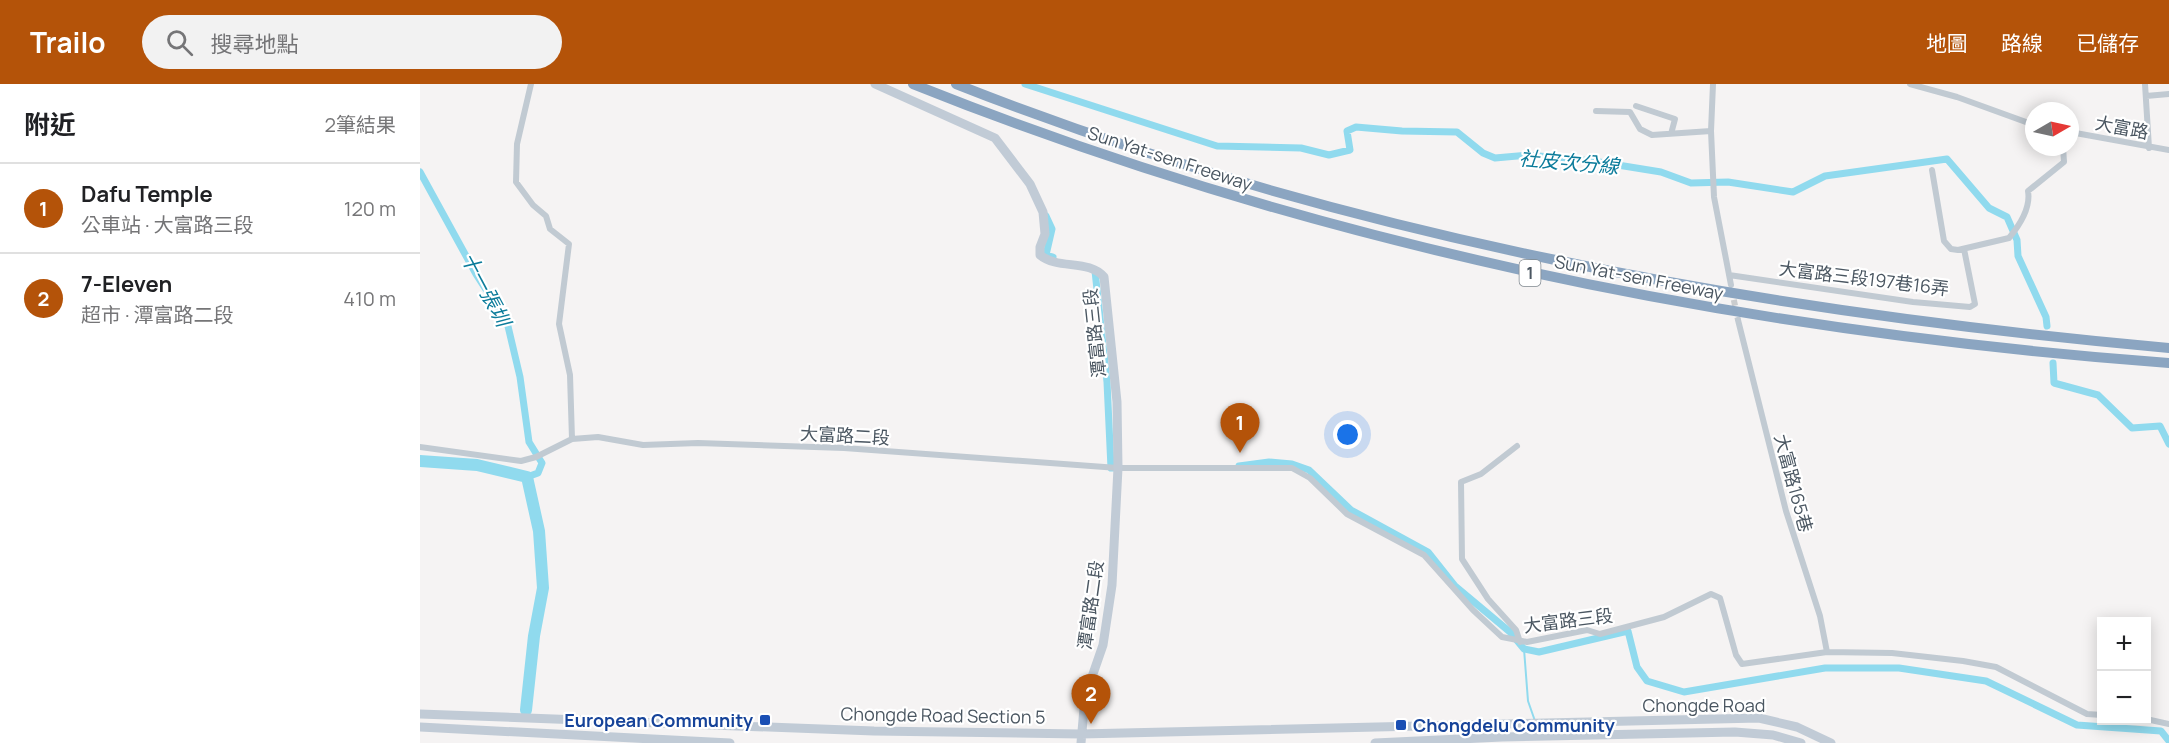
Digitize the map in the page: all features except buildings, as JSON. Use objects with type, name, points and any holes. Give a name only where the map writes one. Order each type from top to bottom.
[{"type":"highway","name":"Sun Yat-sen Freeway","points":[[913,84],[994,117],[1141,167],[1343,227],[1490,264],[1725,311],[2067,355],[2169,363]]},
{"type":"highway","name":"Sun Yat-sen Freeway","points":[[956,84],[1084,132],[1298,198],[1601,270],[1850,313],[2067,339],[2169,348]]},
{"type":"street","points":[[531,84],[517,144],[516,182],[533,205],[546,216],[550,230],[569,244],[559,324],[570,375],[572,439]]},
{"type":"street","name":"潭富路三段","points":[[875,84],[995,138],[1030,184],[1042,212],[1045,234],[1040,247],[1040,255],[1049,262],[1099,271],[1104,277],[1114,368],[1118,468]]},
{"type":"street","points":[[1713,84],[1711,131],[1713,197],[1731,285]]},
{"type":"street","points":[[1910,84],[1957,97],[2025,122]]},
{"type":"street","points":[[2145,84],[2149,148]]},
{"type":"street","points":[[2146,96],[2169,94]]},
{"type":"street","points":[[1636,106],[1675,119],[1671,134]]},
{"type":"street","points":[[1596,111],[1630,112],[1640,129],[1652,135],[1711,131]]},
{"type":"street","name":"大富路","points":[[2079,134],[2169,150]]},
{"type":"street","points":[[1932,170],[1944,241],[1951,249],[1964,249],[2009,238],[2021,222],[2030,200],[2028,191],[2064,162],[2064,156]]},
{"type":"street","name":"大富路三段197巷16弄","points":[[1729,275],[1904,301],[1970,307],[1975,304],[1964,249]]},
{"type":"street","name":"大富路165巷","points":[[1738,320],[1786,511],[1820,616],[1827,652]]},
{"type":"street","name":"大富路二段","points":[[420,447],[521,461],[536,457],[572,439],[598,437],[643,445],[698,443],[843,448],[1118,468]]},
{"type":"street","points":[[1517,446],[1481,474],[1461,482],[1460,543],[1466,568],[1488,599],[1516,630],[1520,642]]},
{"type":"street","name":"大富路三段","points":[[1118,468],[1292,468],[1310,478],[1347,514],[1424,555],[1473,610],[1502,637],[1520,642],[1587,630],[1600,634],[1664,617],[1711,594],[1720,598],[1736,655],[1742,664],[1827,652],[1892,653],[1963,661],[1996,667],[2087,714],[2097,715]]},
{"type":"street","name":"潭富路二段","points":[[1081,739],[1085,697],[1103,645],[1112,585],[1118,468]]},
{"type":"street","name":"Chongde Road Section 5","points":[[420,714],[1081,739],[1502,723]]},
{"type":"street","name":"Chongde Road","points":[[1502,723],[1759,718],[1797,728],[1831,743]]},
{"type":"street","points":[[2151,720],[2168,723]]},
{"type":"street","points":[[420,727],[573,737],[730,743]]},
{"type":"street","name":"Chongde Road","points":[[1375,743],[1502,737],[1735,732],[1773,735],[1801,743]]},
{"type":"waterway","name":"社皮次分線","points":[[1025,84],[1217,146],[1301,148],[1329,155],[1350,150],[1347,131],[1356,127],[1457,132],[1483,153],[1495,158],[1528,155],[1593,161],[1661,172],[1691,183],[1728,182],[1793,192],[1825,176],[1947,159],[1989,208],[2007,217],[2017,240],[2018,256],[2046,317],[2047,326]]},
{"type":"waterway","name":"十一張圳","points":[[420,172],[476,274],[507,322],[520,377],[529,442],[542,463],[538,473],[527,477]]},
{"type":"waterway","points":[[1046,216],[1052,229],[1046,255],[1053,257]]},
{"type":"waterway","points":[[1095,271],[1107,382],[1111,468],[1115,468]]},
{"type":"waterway","name":"社皮次分線","points":[[2053,363],[2054,383],[2098,395],[2132,428],[2160,426],[2169,444]]},
{"type":"waterway","points":[[420,461],[477,465],[527,477],[539,531],[543,588],[534,636],[526,710]]},
{"type":"waterway","points":[[1239,466],[1269,462],[1292,464],[1309,470],[1351,510],[1428,552],[1455,586],[1510,632],[1524,649],[1539,652],[1628,631],[1637,667],[1647,681],[1684,692],[1825,668],[1899,668],[1986,681],[2077,725],[2161,731],[2169,741]]},
{"type":"waterway","points":[[1524,649],[1528,701],[1535,721]]},
{"type":"tunnel","points":[[1732,291],[1738,320]]},
{"type":"place","name":"Dafu Temple","points":[[1240,453]]},
{"type":"place","name":"European Community","points":[[765,720]]},
{"type":"place","name":"7-Eleven","points":[[1091,724]]},
{"type":"place","name":"Chongdelu Community","points":[[1401,725]]}]
